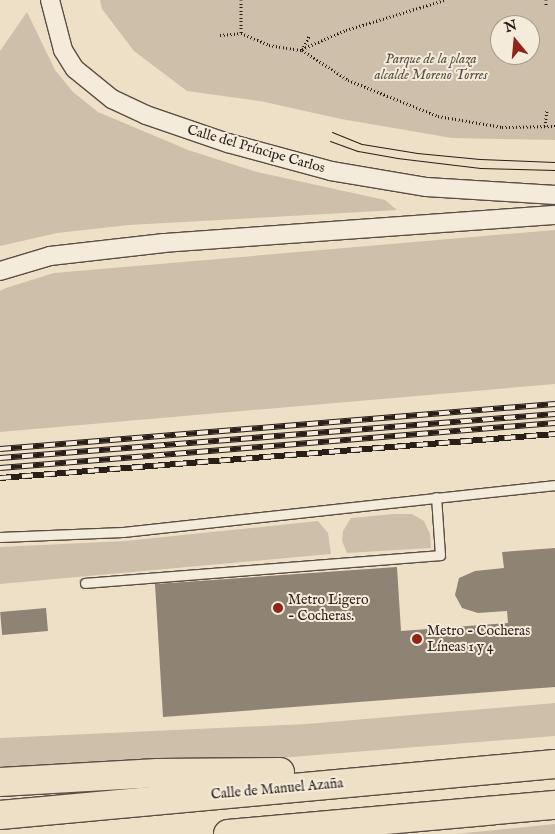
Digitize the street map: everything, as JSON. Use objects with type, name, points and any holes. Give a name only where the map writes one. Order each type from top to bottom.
[{"type":"highway","name":"Calle de Manuel Azaña","points":[[0,815],[555,764]]},
{"type":"highway","points":[[9,780],[158,773],[454,772]]},
{"type":"highway","points":[[228,834],[555,805]]},
{"type":"highway","points":[[338,834],[402,818]]},
{"type":"street","name":"Calle del Príncipe Carlos","points":[[50,0],[63,50],[75,69],[112,98],[146,116],[228,144],[331,171],[427,187],[555,195]]},
{"type":"street","points":[[0,271],[50,256],[164,243],[555,215]]},
{"type":"lane","points":[[0,537],[123,532],[555,485]]},
{"type":"lane","points":[[84,583],[440,556],[436,497]]},
{"type":"path","points":[[240,0],[241,33]]},
{"type":"path","points":[[302,50],[346,30],[445,0]]},
{"type":"path","points":[[546,0],[546,6]]},
{"type":"path","points":[[220,35],[241,33],[269,45],[302,50],[348,80],[438,116],[502,127],[555,126]]},
{"type":"path","points":[[302,50],[309,36]]},
{"type":"path","points":[[545,126],[547,109]]},
{"type":"green space","name":"Parque de la plaza alcalde Moreno Torres","points":[[100,0],[555,0],[555,140],[452,138],[341,119],[260,101],[187,91],[134,51],[102,9]]},
{"type":"green space","points":[[27,12],[55,70],[73,92],[98,112],[188,150],[257,172],[385,200],[397,210],[129,225],[57,233],[0,246],[0,51]]},
{"type":"green space","points":[[555,230],[555,384],[0,432],[0,291],[6,288],[54,273]]},
{"type":"green space","points":[[412,514],[424,521],[430,534],[431,548],[347,553],[342,541],[343,531],[351,518]]},
{"type":"green space","points":[[318,521],[328,533],[331,554],[0,584],[0,547],[125,541]]},
{"type":"green space","points":[[555,703],[555,736],[205,764],[36,769],[0,766],[0,738],[306,724]]},
{"type":"green space","points":[[555,824],[555,834],[456,834],[465,833]]},
{"type":"building","name":"Metro - Cocheras Líneas 1 y 4","points":[[555,548],[555,687],[163,717],[155,584],[397,567],[401,631],[508,623],[507,611],[478,613],[462,608],[455,595],[459,578],[475,571],[504,568],[502,552]]},
{"type":"building","points":[[46,608],[48,631],[2,635],[0,612]]},
{"type":"tram line","points":[[332,132],[362,144],[417,153],[480,159],[555,162]]},
{"type":"tram line","points":[[330,141],[358,151],[397,158],[480,168],[555,170]]},
{"type":"railway","points":[[0,449],[555,404]]},
{"type":"railway","points":[[0,458],[555,414]]},
{"type":"railway","points":[[0,468],[555,423]]},
{"type":"railway","points":[[0,478],[555,434]]},
{"type":"place","name":"Metro Ligero - Cocheras.","points":[[278,608]]},
{"type":"place","name":"Metro - Cocheras Líneas 1 y 4","points":[[417,639]]}]
